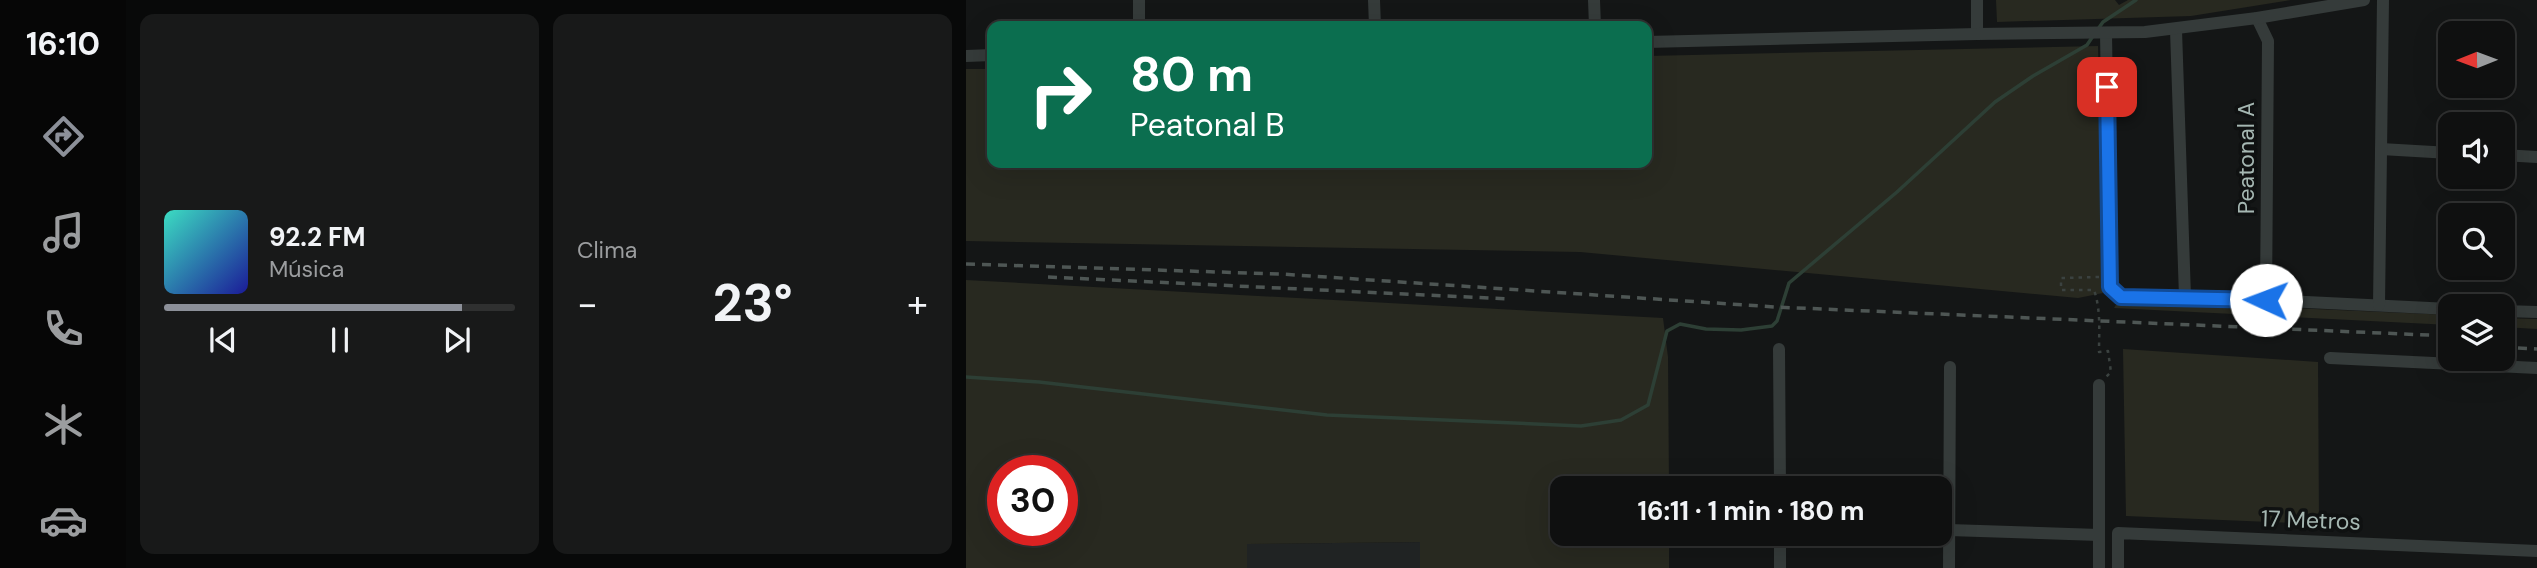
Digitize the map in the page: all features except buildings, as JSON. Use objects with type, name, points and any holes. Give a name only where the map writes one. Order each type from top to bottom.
[{"type":"street","points":[[1139,0],[1139,21]]},
{"type":"street","points":[[1374,0],[1375,21]]},
{"type":"street","points":[[1594,0],[1595,21]]},
{"type":"street","points":[[1977,0],[1978,34]]},
{"type":"street","points":[[1652,42],[2176,30],[2364,0]]},
{"type":"street","points":[[2379,305],[2382,0]]},
{"type":"street","name":"Peatonal A","points":[[2257,18],[2268,41],[2266,300]]},
{"type":"street","points":[[2176,30],[2185,297]]},
{"type":"street","points":[[2105,33],[2110,287],[2115,294],[2121,297],[2185,297],[2438,308]]},
{"type":"street","points":[[966,56],[987,55]]},
{"type":"street","points":[[2381,149],[2438,152]]},
{"type":"street","points":[[2515,156],[2537,157]]},
{"type":"street","points":[[2515,311],[2537,312]]},
{"type":"street","points":[[1779,349],[1780,476]]},
{"type":"street","points":[[2330,358],[2537,368]]},
{"type":"street","points":[[1949,476],[1950,367]]},
{"type":"street","points":[[2099,385],[2099,568]]},
{"type":"street","points":[[1952,530],[2099,535]]},
{"type":"street","name":"17 Metros","points":[[2118,568],[2118,533],[2537,551]]},
{"type":"street","points":[[1780,546],[1780,568]]},
{"type":"street","points":[[1949,546],[1949,568]]},
{"type":"path","points":[[2099,385],[2110,372],[2108,351],[2099,352],[2098,301],[2094,290],[2061,290],[2061,278],[2110,276]]},
{"type":"shaded area","points":[[1996,0],[2115,0],[2119,5],[2128,0],[2291,0],[2191,16],[1997,22]]},
{"type":"shaded area","points":[[2098,46],[2103,293],[2078,298],[1580,252],[966,241],[966,69],[987,69],[987,168],[1652,168],[1652,56]]},
{"type":"shaded area","points":[[966,280],[1663,318],[1668,357],[1669,476],[1550,476],[1550,546],[1669,546],[1669,568],[1420,568],[1420,542],[1247,544],[1247,568],[966,568]]},
{"type":"shaded area","points":[[2117,303],[2438,314],[2438,324],[2114,308]]},
{"type":"shaded area","points":[[2515,318],[2537,319],[2537,329],[2515,328]]},
{"type":"shaded area","points":[[2123,349],[2318,362],[2319,524],[2126,516]]},
{"type":"shaded area","points":[[1421,542],[1420,568],[1247,568],[1247,544]]},
{"type":"waterway","points":[[2098,29],[2103,22],[2136,0]]},
{"type":"waterway","points":[[966,377],[1039,382],[1327,415],[1581,426],[1621,420],[1648,405],[1667,331],[1680,324],[1706,329],[1741,330],[1772,326],[1777,321],[1789,283],[1897,192],[1995,102],[2087,45],[2093,36]]},
{"type":"railway","points":[[966,264],[1281,274],[1775,307],[2438,335]]},
{"type":"railway","points":[[1048,277],[1510,299]]},
{"type":"railway","points":[[2515,348],[2537,349]]},
{"type":"route","points":[[2107,87],[2112,290],[2121,297],[2266,300]]}]
